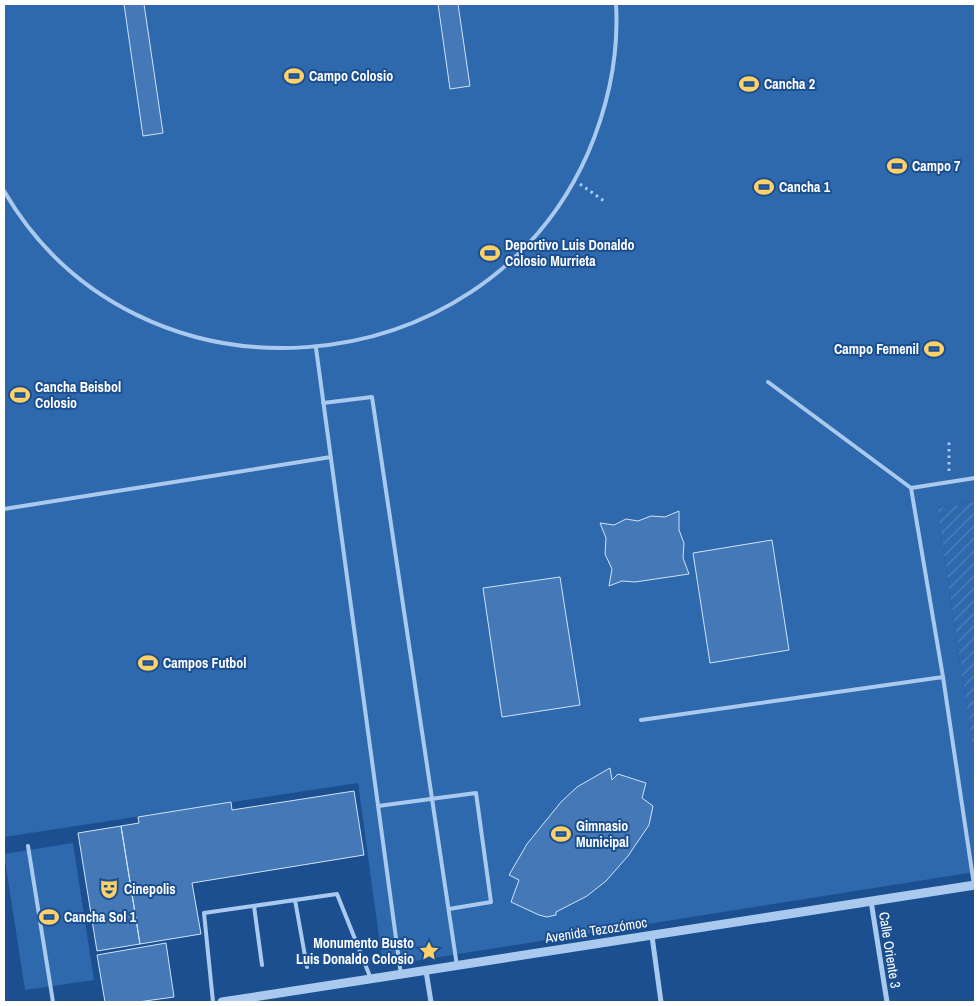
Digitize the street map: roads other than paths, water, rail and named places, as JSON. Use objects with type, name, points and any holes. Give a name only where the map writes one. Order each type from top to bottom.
[{"type":"street","name":"Avenida Tezozómoc","points":[[222,1002],[974,885]]},
{"type":"street","name":"Calle Oriente 3","points":[[871,901],[887,1002]]},
{"type":"street","points":[[652,936],[661,1002]]},
{"type":"street","points":[[426,971],[431,1002]]},
{"type":"lane","points":[[4,191],[28,226],[72,272],[97,291],[145,318],[182,333],[244,347],[275,349],[316,348],[364,340],[399,329],[456,302],[500,270],[529,243],[549,219],[574,180],[605,108],[615,46],[616,4]]},
{"type":"lane","points":[[316,348],[400,974]]},
{"type":"lane","points":[[768,382],[911,488],[943,677],[974,885]]},
{"type":"lane","points":[[323,403],[372,397],[457,966]]},
{"type":"lane","points":[[4,509],[331,457]]},
{"type":"lane","points":[[911,488],[975,478]]},
{"type":"lane","points":[[641,720],[943,677]]},
{"type":"lane","points":[[378,806],[476,793],[491,902],[449,909]]},
{"type":"lane","points":[[28,846],[53,1002]]},
{"type":"lane","points":[[213,1002],[204,913],[337,894],[371,979]]},
{"type":"lane","points":[[296,900],[307,967]]},
{"type":"lane","points":[[254,906],[262,965]]},
{"type":"place","name":"Campo Colosio","points":[[294,76]]},
{"type":"place","name":"Cancha 2","points":[[749,84]]},
{"type":"place","name":"Campo 7","points":[[897,166]]},
{"type":"place","name":"Cancha 1","points":[[764,187]]},
{"type":"place","name":"Deportivo Luis Donaldo Colosio Murrieta","points":[[490,253]]},
{"type":"place","name":"Campo Femenil","points":[[934,349]]},
{"type":"place","name":"Cancha Beisbol Colosio","points":[[20,395]]},
{"type":"place","name":"Campos Futbol","points":[[148,663]]},
{"type":"place","name":"Gimnasio Municipal","points":[[561,834]]},
{"type":"place","name":"Cinepolis","points":[[109,889]]},
{"type":"place","name":"Cancha Sol 1","points":[[49,917]]},
{"type":"place","name":"Monumento Busto Luis Donaldo Colosio","points":[[429,951]]}]
